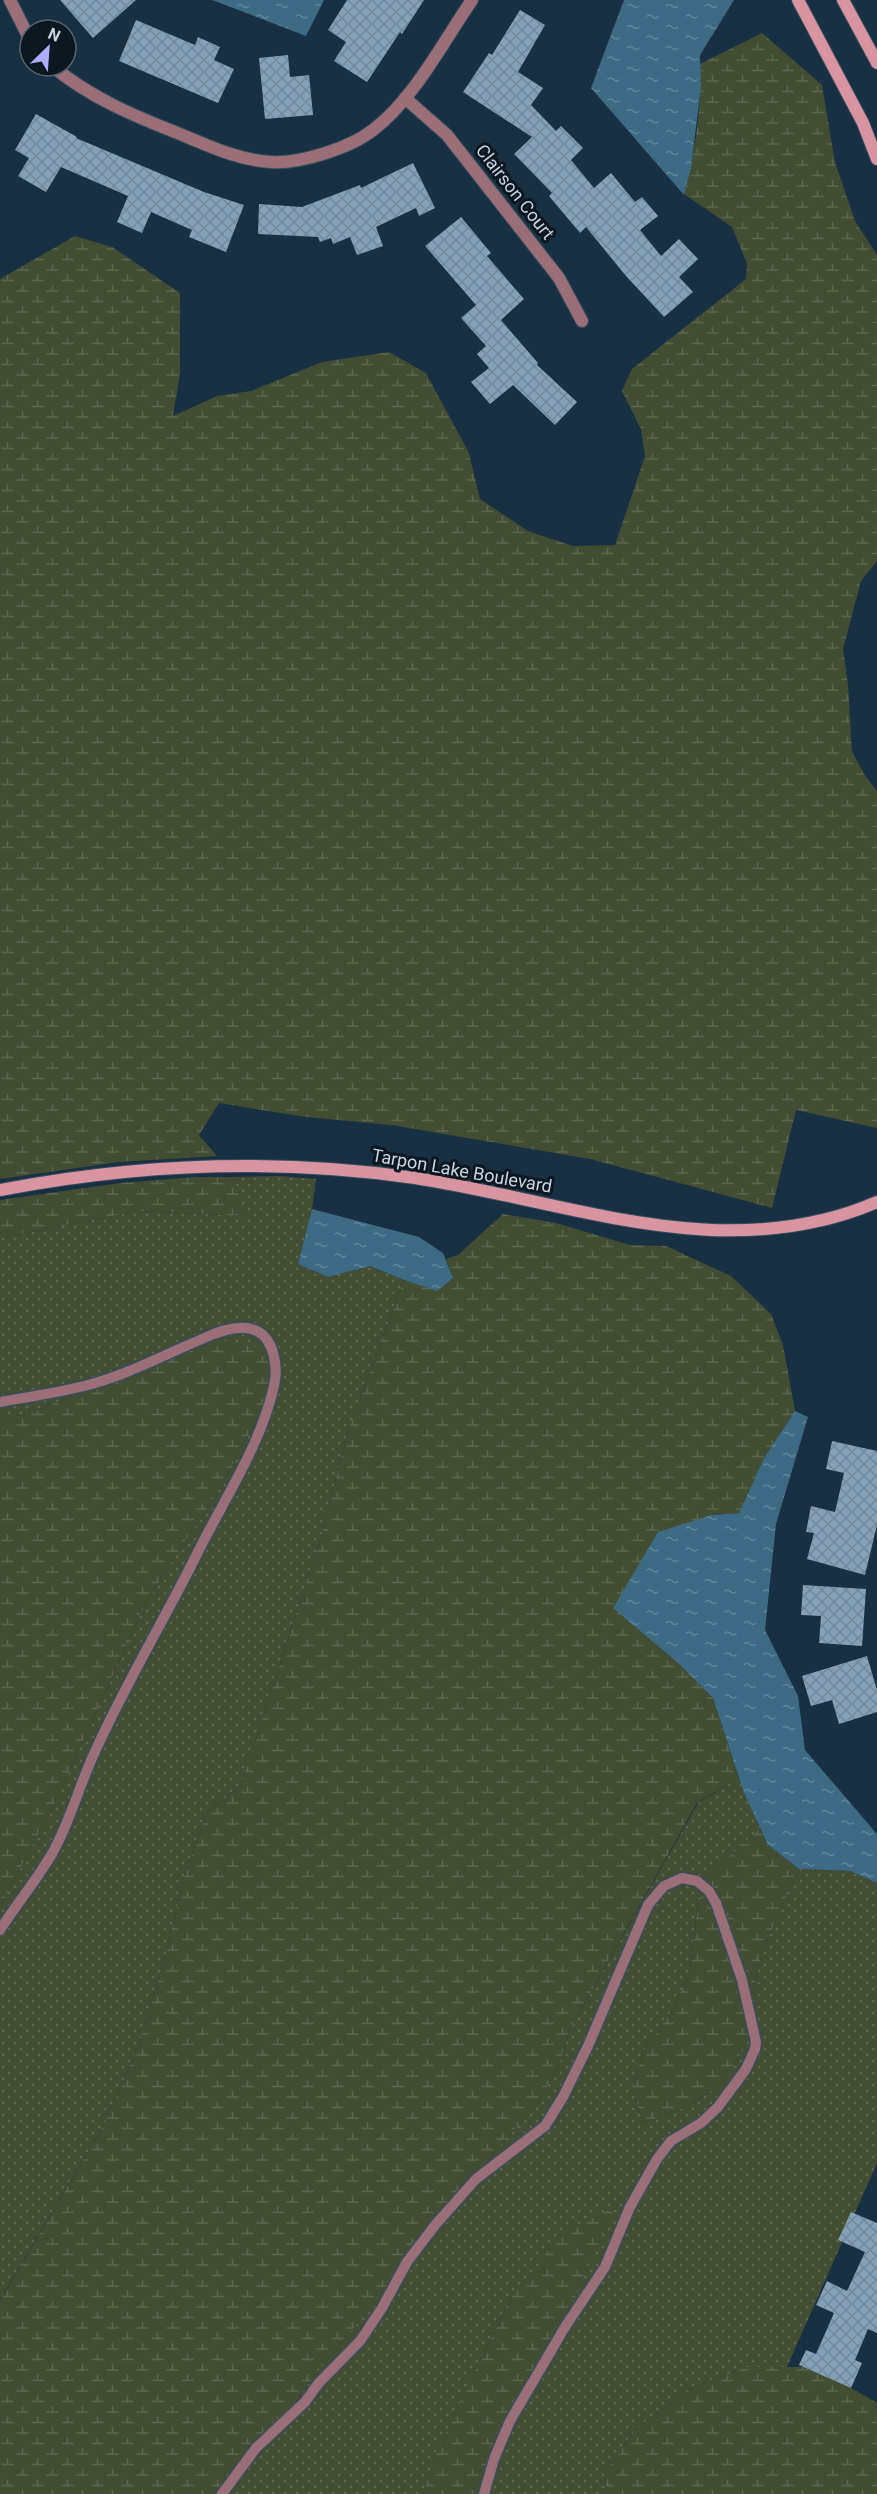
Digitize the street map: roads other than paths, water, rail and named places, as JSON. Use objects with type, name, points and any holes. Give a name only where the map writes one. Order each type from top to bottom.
[{"type":"street","points":[[10,0],[19,18]]},
{"type":"street","points":[[67,78],[84,91],[123,112],[230,155],[272,162],[304,159],[347,146],[373,130],[405,98],[471,0]]},
{"type":"street","points":[[798,0],[863,123],[877,159]]},
{"type":"street","points":[[843,0],[877,63]]},
{"type":"street","name":"Clairson Court","points":[[405,98],[447,135],[559,278],[582,321]]},
{"type":"street","name":"Tarpon Lake Boulevard","points":[[0,1190],[120,1172],[196,1167],[280,1166],[416,1178],[627,1221],[718,1231],[750,1230],[815,1221],[877,1202]]},
{"type":"lane","points":[[0,1402],[85,1386],[124,1373],[212,1334],[239,1328],[258,1331],[265,1337],[272,1351],[276,1369],[267,1411],[221,1510],[114,1712],[54,1849],[38,1878],[0,1930]]},
{"type":"lane","points":[[222,2494],[256,2448],[305,2402],[318,2384],[360,2341],[382,2308],[407,2262],[436,2223],[476,2179],[544,2126],[563,2097],[588,2046],[638,1925],[652,1900],[664,1886],[673,1881],[682,1878],[696,1881],[704,1885],[716,1903],[742,1980],[756,2042],[752,2059],[736,2085],[718,2107],[671,2141],[657,2159],[630,2207],[605,2267],[565,2327],[510,2421],[494,2459],[484,2494]]},
{"type":"water","points":[[212,0],[324,0],[306,36]]},
{"type":"water","points":[[624,0],[734,0],[700,55],[701,87],[691,168],[684,195],[591,88]]},
{"type":"water","points":[[312,1209],[419,1237],[443,1253],[453,1278],[437,1291],[370,1266],[328,1277],[298,1264]]},
{"type":"water","points":[[795,1411],[808,1417],[776,1524],[765,1630],[798,1696],[805,1750],[877,1834],[877,1883],[850,1871],[799,1869],[768,1845],[744,1793],[713,1698],[677,1662],[613,1608],[658,1532],[712,1515],[739,1513],[764,1458]]}]
